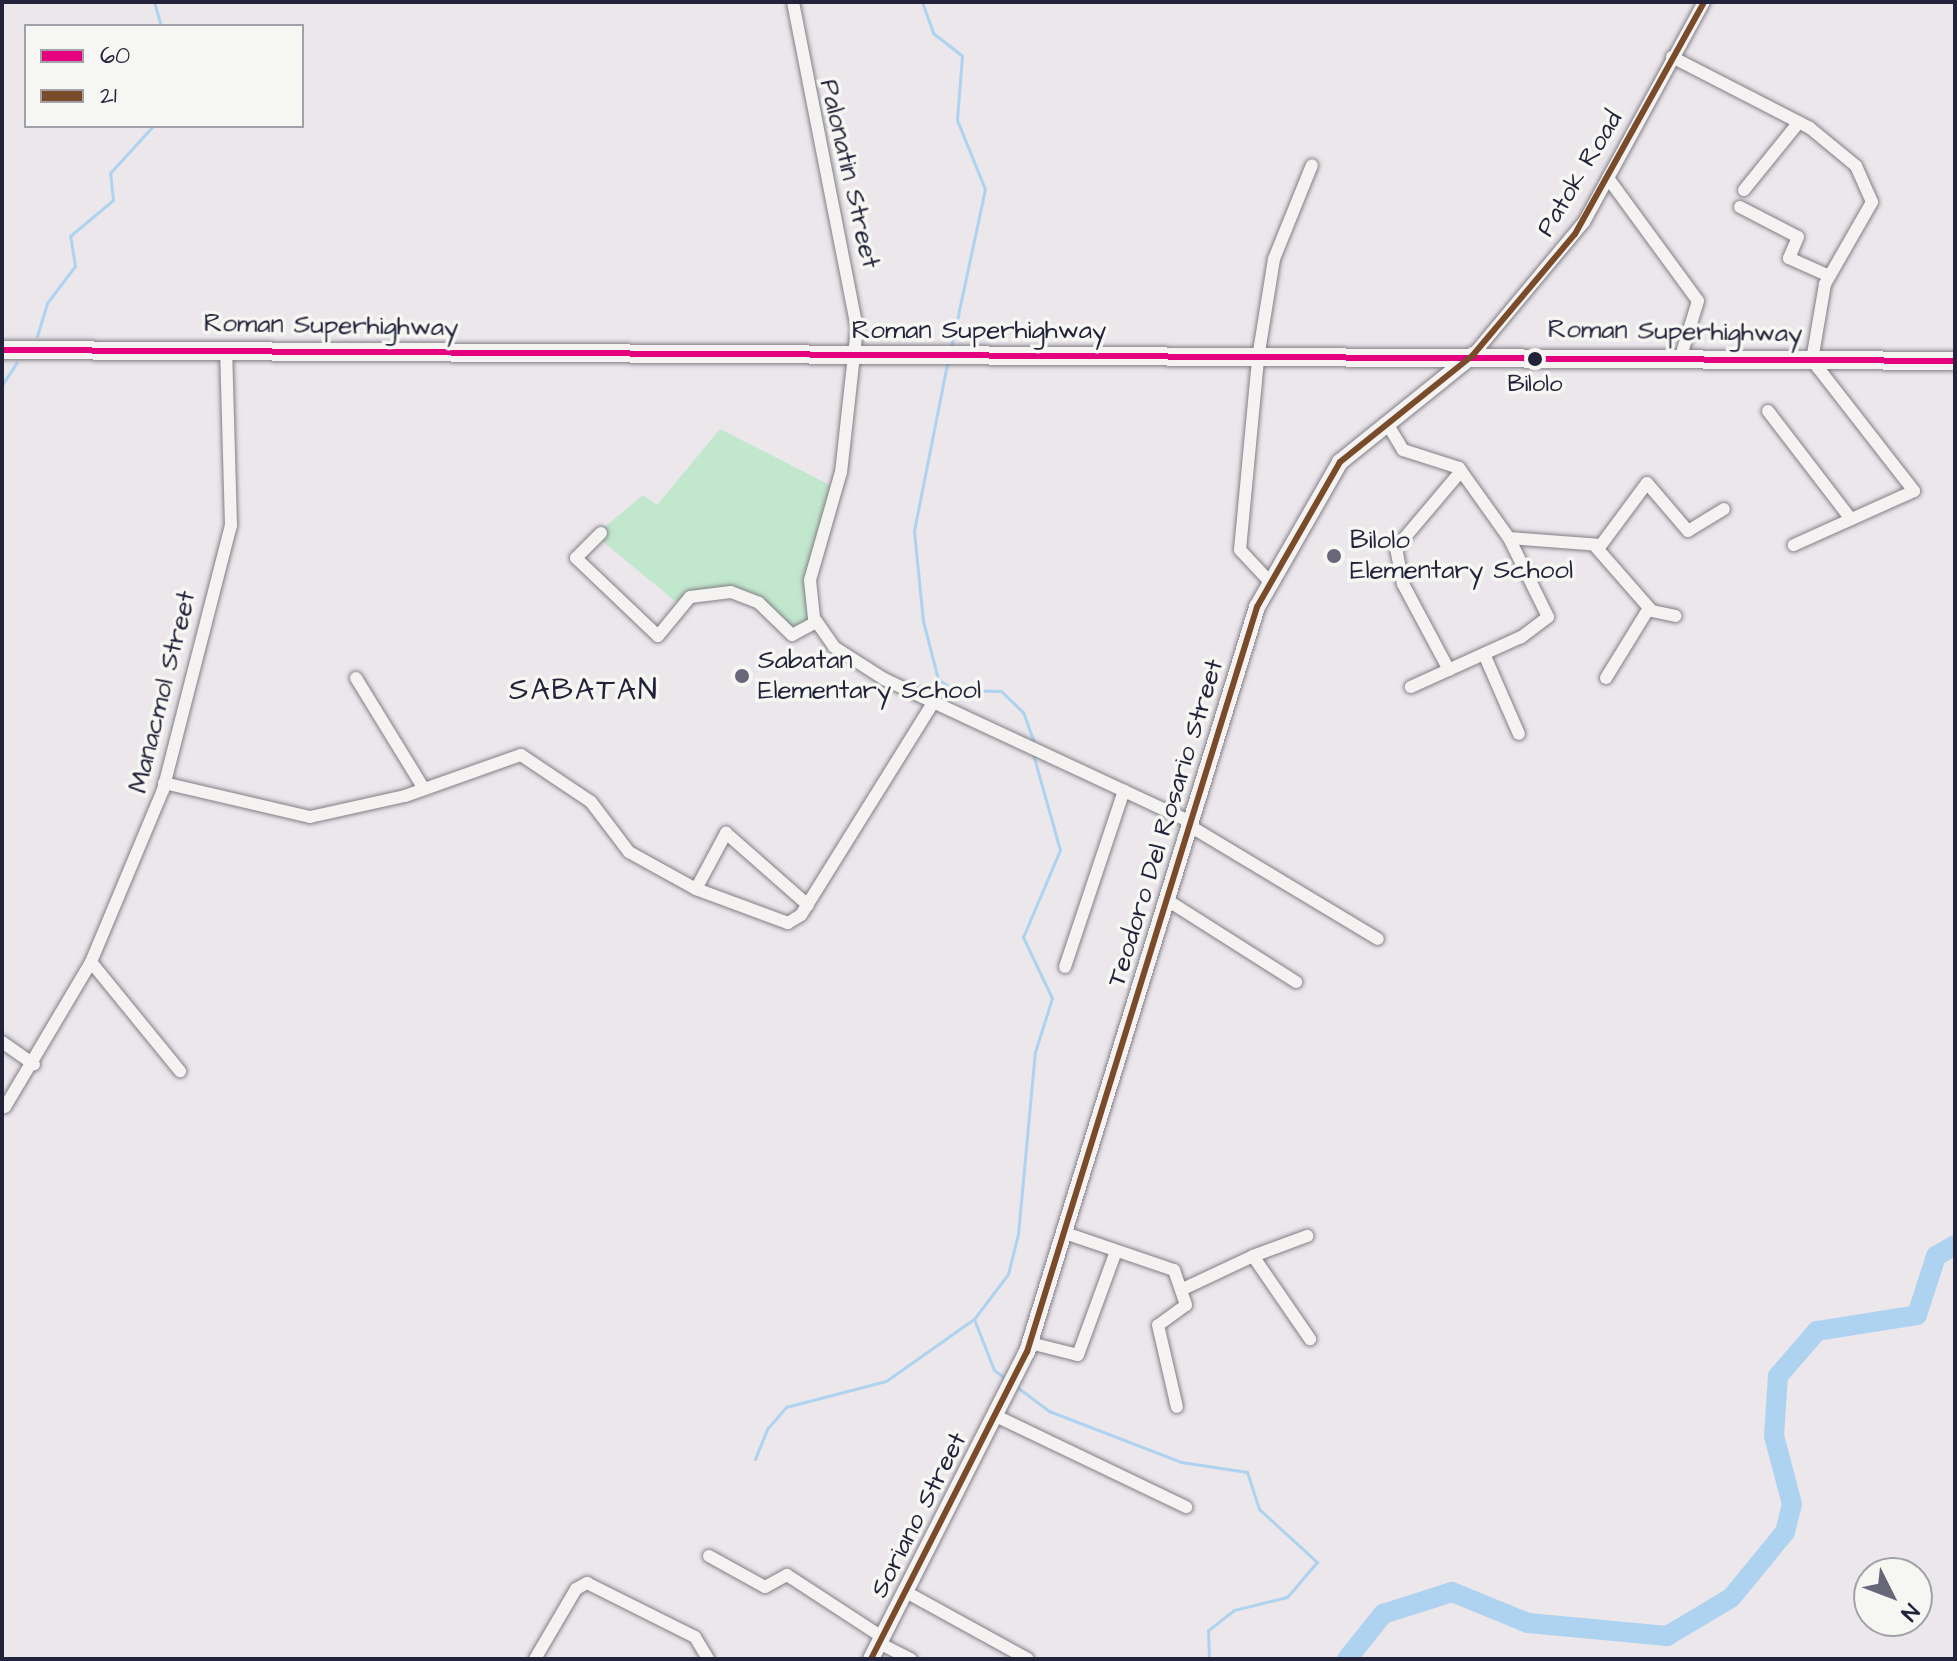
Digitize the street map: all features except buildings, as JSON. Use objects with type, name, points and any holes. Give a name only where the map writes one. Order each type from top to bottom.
[{"type":"main road","name":"Roman Superhighway","points":[[2,350],[858,357],[1473,355],[1955,361]]},
{"type":"main road","name":"Teodoro Del Rosario Street","points":[[1017,1374],[1068,1234],[1250,629],[1271,583],[1334,470],[1473,355]]},
{"type":"main road","name":"Soriano Street","points":[[871,1659],[1017,1374]]},
{"type":"street","name":"Palonatin Street","points":[[793,2],[812,125],[851,271],[858,357],[835,499],[810,580],[816,622]]},
{"type":"street","name":"Patok Road","points":[[1473,355],[1568,244],[1608,178],[1704,2]]},
{"type":"street","points":[[1672,57],[1799,122],[1856,166],[1872,202],[1829,276],[1812,360],[1914,491],[1794,545]]},
{"type":"street","points":[[1744,190],[1799,122]]},
{"type":"street","points":[[1271,583],[1240,550],[1258,358],[1274,259],[1312,165]]},
{"type":"street","points":[[1608,178],[1698,301],[1680,359]]},
{"type":"street","points":[[1740,207],[1798,237],[1789,258],[1829,276]]},
{"type":"street","name":"Manacmol Street","points":[[5,1107],[34,1064],[91,962],[164,783],[231,526],[226,351]]},
{"type":"street","points":[[1768,411],[1851,519]]},
{"type":"street","points":[[1388,425],[1403,450],[1448,459],[1461,471],[1509,538],[1548,618],[1484,654],[1411,687]]},
{"type":"street","points":[[1449,670],[1403,584],[1396,548],[1461,471]]},
{"type":"street","points":[[1595,546],[1647,483],[1688,531],[1724,509]]},
{"type":"street","points":[[601,533],[576,558],[658,636],[690,597],[731,592],[759,603],[792,635],[816,622],[846,656],[933,703],[1190,824],[1378,939]]},
{"type":"street","points":[[1509,538],[1595,546],[1649,608],[1675,616]]},
{"type":"street","points":[[1606,678],[1649,608]]},
{"type":"street","points":[[1484,654],[1519,734]]},
{"type":"street","points":[[356,678],[424,789]]},
{"type":"street","points":[[164,783],[310,817],[424,789],[521,755],[591,802],[629,852],[696,889],[785,923],[808,905],[933,703]]},
{"type":"street","points":[[1065,967],[1124,791]]},
{"type":"street","points":[[696,889],[726,833],[808,905]]},
{"type":"street","points":[[1167,900],[1296,982]]},
{"type":"street","points":[[91,962],[180,1071]]},
{"type":"street","points":[[2,1042],[34,1064]]},
{"type":"street","points":[[1068,1234],[1115,1254],[1169,1265],[1185,1288],[1183,1310],[1158,1325],[1177,1407]]},
{"type":"street","points":[[1185,1288],[1253,1256],[1307,1236]]},
{"type":"street","points":[[1030,1343],[1078,1355],[1115,1254]]},
{"type":"street","points":[[1253,1256],[1310,1339]]},
{"type":"street","points":[[996,1416],[1186,1507]]},
{"type":"street","points":[[709,1556],[765,1587],[787,1575],[911,1659]]},
{"type":"street","points":[[539,1658],[576,1589],[587,1583],[695,1637],[708,1659]]},
{"type":"street","points":[[906,1592],[1028,1659]]},
{"type":"green space","points":[[720,429],[832,486],[817,540],[812,622],[792,633],[733,587],[681,606],[595,535],[643,495],[657,505]]},
{"type":"waterway","points":[[154,2],[160,24]]},
{"type":"waterway","points":[[922,2],[933,33],[962,56],[957,120],[985,189],[951,348]]},
{"type":"waterway","points":[[37,336],[47,303],[75,266],[70,236],[113,200],[110,173],[151,128]]},
{"type":"waterway","points":[[2,385],[17,362]]},
{"type":"waterway","points":[[947,364],[914,531],[923,621],[938,679],[953,690],[1001,691],[1023,712],[1034,743]]},
{"type":"waterway","points":[[755,1459],[767,1429],[786,1407],[886,1381],[974,1319],[1008,1274],[1018,1234],[1035,1052],[1052,998],[1023,937],[1060,850],[1033,754]]},
{"type":"waterway","points":[[1347,1659],[1383,1614],[1452,1592],[1528,1623],[1667,1636],[1731,1598],[1785,1532],[1792,1504],[1774,1436],[1778,1376],[1817,1331],[1917,1315],[1936,1256],[1955,1245]]},
{"type":"waterway","points":[[974,1319],[994,1370],[1008,1380]]},
{"type":"waterway","points":[[1017,1387],[1049,1411],[1181,1462],[1247,1472],[1259,1509],[1317,1562],[1287,1597],[1234,1610],[1208,1630],[1209,1659]]},
{"type":"transit line","name":"21","points":[[871,1659],[1027,1352],[1257,607],[1340,462],[1473,355],[1575,234],[1704,2]]},
{"type":"transit line","name":"60","points":[[2,350],[1955,361]]},
{"type":"place","name":"Bilolo","points":[[1535,359]]},
{"type":"place","name":"Bilolo Elementary School","points":[[1334,556]]},
{"type":"place","name":"Sabatan Elementary School","points":[[742,676]]},
{"type":"district","name":"SABATAN","points":[[584,690]]}]
